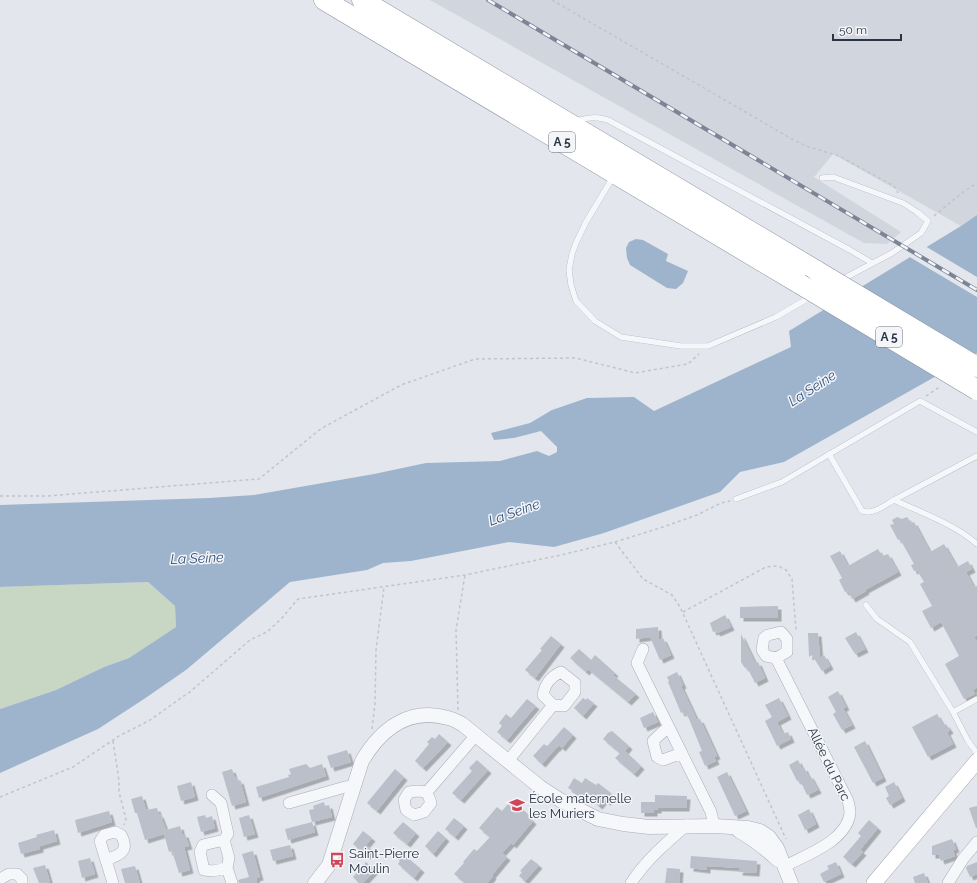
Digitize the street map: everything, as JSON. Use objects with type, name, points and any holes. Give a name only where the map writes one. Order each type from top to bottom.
[{"type":"highway","name":"A 5","points":[[324,0],[977,390]]},
{"type":"highway","name":"A 5","points":[[362,0],[977,367]]},
{"type":"main road","points":[[874,883],[977,761]]},
{"type":"street","name":"Allée du Parc","points":[[785,866],[835,839],[845,826],[850,813],[848,801],[776,658],[766,656],[762,650],[764,638],[768,635],[781,632],[787,639]]},
{"type":"street","points":[[776,658],[787,652],[787,639]]},
{"type":"street","points":[[643,649],[636,663],[711,812],[714,826]]},
{"type":"street","points":[[508,761],[553,706]]},
{"type":"street","points":[[315,883],[329,865],[362,761],[370,748],[383,732],[401,721],[433,715],[449,718],[462,724],[540,787],[560,800],[598,819],[649,827],[687,825],[734,828],[761,844],[785,866],[791,883]]},
{"type":"street","points":[[668,727],[653,741],[657,757],[663,760],[682,753]]},
{"type":"street","points":[[427,792],[476,735]]},
{"type":"street","points":[[289,803],[345,787],[354,786]]},
{"type":"street","points":[[212,795],[221,803],[228,834],[224,840],[203,845],[200,852],[204,870],[227,868]]},
{"type":"street","points":[[631,883],[641,868],[687,825]]},
{"type":"street","points":[[106,860],[119,856],[124,850],[125,841],[121,835],[115,832],[104,835],[100,841],[113,883]]},
{"type":"street","points":[[224,840],[229,858],[227,868],[232,883]]},
{"type":"street","points":[[948,883],[963,859],[977,842]]},
{"type":"street","points":[[0,879],[9,874],[18,874],[22,879],[22,883]]},
{"type":"lane","points":[[568,123],[594,117],[608,120],[844,246],[872,263]]},
{"type":"lane","points":[[615,174],[586,222],[576,243],[572,254],[570,278],[576,300],[595,321],[621,337],[681,346],[708,346],[776,317],[824,290]]},
{"type":"lane","points":[[822,178],[833,177],[903,203],[928,221],[921,233],[892,253],[830,286]]},
{"type":"lane","points":[[736,499],[782,482],[920,401],[977,432]]},
{"type":"lane","points":[[829,454],[862,511],[866,513],[872,512],[977,456]]},
{"type":"lane","points":[[894,500],[950,526],[977,544]]},
{"type":"lane","points":[[866,605],[877,619],[910,642],[953,712],[968,741],[977,753]]},
{"type":"lane","points":[[953,712],[977,699]]},
{"type":"path","points":[[552,0],[792,139],[806,146],[839,156],[894,186],[903,203]]},
{"type":"path","points":[[928,221],[963,192],[977,183]]},
{"type":"path","points":[[0,496],[47,496],[259,479],[324,427],[401,385],[475,359],[576,358],[635,373],[688,364],[708,346]]},
{"type":"path","points":[[0,797],[73,767],[113,740],[150,720],[191,691],[250,640],[267,632],[282,619],[298,599],[465,575],[615,542],[697,515],[721,503],[736,499]]},
{"type":"path","points":[[615,542],[642,579],[672,595],[683,612],[786,839]]},
{"type":"path","points":[[683,612],[766,567],[778,566],[786,570],[792,579],[796,630],[787,639]]},
{"type":"path","points":[[456,721],[458,712],[456,630],[465,575]]},
{"type":"path","points":[[370,748],[375,704],[376,650],[384,587]]},
{"type":"path","points":[[113,740],[119,781],[118,792],[126,819],[121,835]]},
{"type":"shaded area","points":[[430,0],[977,0],[977,215],[961,226],[833,154],[814,177],[901,232],[887,244],[864,243]]},
{"type":"green space","points":[[148,582],[175,606],[176,627],[129,658],[104,667],[56,690],[0,709],[0,587]]},
{"type":"water","name":"La Seine","points":[[977,215],[977,353],[784,462],[740,472],[720,492],[604,533],[554,547],[509,542],[411,561],[383,563],[367,570],[290,582],[186,670],[144,699],[98,729],[0,773],[0,709],[56,690],[104,667],[129,658],[176,627],[175,606],[148,582],[0,587],[0,505],[209,498],[254,495],[374,474],[426,463],[500,461],[537,451],[549,456],[557,452],[557,447],[541,431],[514,438],[494,440],[491,433],[530,423],[552,410],[587,398],[634,397],[654,411],[791,347],[789,331]]},
{"type":"water","points":[[636,239],[643,240],[668,254],[666,261],[688,271],[683,283],[676,289],[667,288],[630,265],[627,258],[626,248],[629,242]]},
{"type":"pier","points":[[925,246],[977,277],[977,297],[908,256]]},
{"type":"building","points":[[897,517],[902,519],[907,517],[911,523],[914,522],[930,552],[944,544],[957,567],[968,561],[972,569],[966,572],[974,587],[977,586],[977,635],[974,637],[977,642],[977,687],[973,690],[975,694],[964,699],[945,664],[959,656],[941,622],[931,628],[922,611],[932,606],[920,584],[924,582],[917,570],[914,571],[911,565],[914,564],[890,525],[894,524],[892,520]]},
{"type":"building","points":[[878,549],[882,556],[888,554],[898,572],[852,599],[848,591],[845,592],[839,580],[842,578],[830,556],[840,551],[848,566]]},
{"type":"building","points":[[778,606],[778,618],[740,618],[740,607]]},
{"type":"building","points":[[725,615],[731,627],[717,633],[716,631],[713,632],[710,623]]},
{"type":"building","points":[[658,627],[659,640],[663,638],[671,655],[660,660],[650,637],[636,639],[636,629]]},
{"type":"building","points":[[856,632],[865,649],[855,654],[845,638]]},
{"type":"building","points":[[808,633],[818,633],[820,658],[824,655],[830,666],[822,671],[812,655],[809,657]]},
{"type":"building","points":[[741,634],[755,663],[758,662],[765,678],[755,683],[747,667],[745,668],[741,662]]},
{"type":"building","points":[[551,636],[561,644],[535,678],[525,670],[542,650],[540,649]]},
{"type":"building","points":[[579,649],[591,660],[595,655],[615,673],[613,675],[636,694],[628,702],[588,669],[586,672],[570,658]]},
{"type":"building","points":[[677,672],[683,685],[681,686],[697,720],[700,719],[717,756],[714,757],[716,761],[705,766],[699,752],[702,751],[687,714],[685,715],[684,712],[681,713],[668,682],[667,677]]},
{"type":"building","points":[[838,691],[846,707],[843,708],[852,725],[842,730],[833,714],[836,712],[828,697]]},
{"type":"building","points":[[583,698],[586,700],[587,698],[594,703],[583,716],[574,708]]},
{"type":"building","points":[[779,698],[788,716],[777,722],[783,734],[788,732],[791,739],[777,746],[765,721],[772,717],[765,705]]},
{"type":"building","points":[[527,699],[536,706],[507,740],[497,732],[502,726],[499,723],[506,714],[511,718]]},
{"type":"building","points":[[653,712],[658,722],[644,728],[640,718]]},
{"type":"building","points":[[937,714],[943,725],[946,724],[950,730],[947,732],[953,744],[928,757],[912,727]]},
{"type":"building","points":[[564,727],[573,735],[562,748],[559,745],[542,764],[533,756],[544,744],[547,746]]},
{"type":"building","points":[[612,731],[629,746],[625,751],[641,766],[634,774],[615,758],[620,753],[603,739]]},
{"type":"building","points":[[439,734],[448,742],[423,768],[415,761],[429,744],[427,742],[432,737],[435,739]]},
{"type":"building","points":[[865,741],[883,778],[873,783],[854,747]]},
{"type":"building","points":[[347,750],[351,762],[331,768],[327,756]]},
{"type":"building","points":[[477,760],[488,770],[461,800],[452,793],[472,771],[469,768]]},
{"type":"building","points":[[798,760],[802,769],[804,767],[808,776],[810,775],[818,790],[807,795],[800,780],[797,781],[789,765]]},
{"type":"building","points":[[306,764],[310,768],[322,764],[326,776],[259,798],[256,787],[289,777],[288,775],[291,774],[289,769]]},
{"type":"building","points":[[232,769],[235,778],[237,777],[238,781],[240,780],[246,802],[232,806],[222,772]]},
{"type":"building","points":[[395,769],[404,777],[377,811],[367,803]]},
{"type":"building","points":[[727,772],[746,811],[735,816],[717,777]]},
{"type":"building","points":[[574,778],[582,783],[585,778],[596,785],[598,783],[611,793],[610,794],[612,796],[607,802],[604,800],[599,806],[585,794],[583,797],[568,788]]},
{"type":"building","points":[[191,782],[195,797],[181,801],[177,786]]},
{"type":"building","points":[[894,782],[902,798],[890,805],[886,798],[889,796],[885,787]]},
{"type":"building","points":[[655,795],[687,796],[686,808],[658,808],[658,810],[654,810],[654,813],[641,813],[641,802],[655,802]]},
{"type":"building","points":[[142,796],[146,810],[157,808],[166,830],[180,826],[182,834],[185,834],[189,846],[184,847],[190,870],[179,873],[172,851],[169,852],[164,834],[145,840],[131,799]]},
{"type":"building","points":[[324,802],[325,806],[329,805],[332,817],[312,822],[309,810],[314,809],[313,806]]},
{"type":"building","points":[[508,804],[517,812],[521,808],[533,821],[513,845],[511,843],[502,853],[507,857],[487,883],[465,883],[454,874],[474,849],[477,851],[490,837],[479,828],[497,807],[502,811]]},
{"type":"building","points":[[977,806],[977,828],[976,828],[969,808]]},
{"type":"building","points":[[809,809],[816,824],[805,830],[798,815]]},
{"type":"building","points":[[109,811],[112,822],[78,833],[75,820]]},
{"type":"building","points":[[205,815],[206,818],[212,816],[215,828],[201,832],[197,817]]},
{"type":"building","points":[[249,815],[255,834],[244,837],[239,818]]},
{"type":"building","points":[[454,818],[464,826],[455,837],[445,829]]},
{"type":"building","points":[[869,820],[878,828],[860,850],[863,852],[852,864],[843,857],[861,836],[858,833]]},
{"type":"building","points":[[312,822],[315,832],[288,840],[285,829]]},
{"type":"building","points":[[403,822],[416,833],[407,844],[393,833]]},
{"type":"building","points":[[54,830],[57,841],[40,846],[40,849],[21,854],[18,843],[37,837],[36,835]]},
{"type":"building","points":[[363,831],[372,838],[366,845],[372,850],[367,856],[353,844]]},
{"type":"building","points":[[438,831],[446,838],[433,854],[425,846]]},
{"type":"building","points":[[952,839],[956,849],[953,850],[955,856],[941,861],[939,855],[932,855],[932,846]]},
{"type":"building","points":[[290,845],[293,856],[273,861],[270,850]]},
{"type":"building","points":[[253,851],[260,877],[256,878],[257,883],[239,883],[238,880],[249,877],[242,854]]},
{"type":"building","points":[[403,854],[421,869],[414,878],[398,864],[400,861],[398,860]]},
{"type":"building","points":[[691,856],[757,861],[756,873],[739,872],[740,868],[707,866],[707,870],[690,868]]},
{"type":"building","points":[[90,858],[95,874],[82,878],[78,861]]},
{"type":"building","points":[[531,859],[539,865],[525,881],[519,876],[522,872],[520,871]]},
{"type":"building","points":[[366,862],[375,870],[363,883],[359,883],[353,877]]},
{"type":"building","points":[[836,862],[841,874],[824,882],[820,874],[829,869],[827,866]]},
{"type":"building","points":[[977,862],[977,874],[970,877],[966,868],[967,866]]},
{"type":"building","points":[[45,865],[50,882],[39,883],[33,868]]},
{"type":"building","points":[[135,866],[140,883],[125,883],[121,869]]},
{"type":"building","points":[[667,868],[680,869],[679,883],[665,883]]},
{"type":"building","points":[[924,873],[928,883],[915,883],[913,877]]},
{"type":"railway","points":[[488,0],[977,290]]},
{"type":"place","name":"École maternelle les Muriers","points":[[517,805]]},
{"type":"place","name":"Saint-Pierre Moulin","points":[[337,860]]}]
